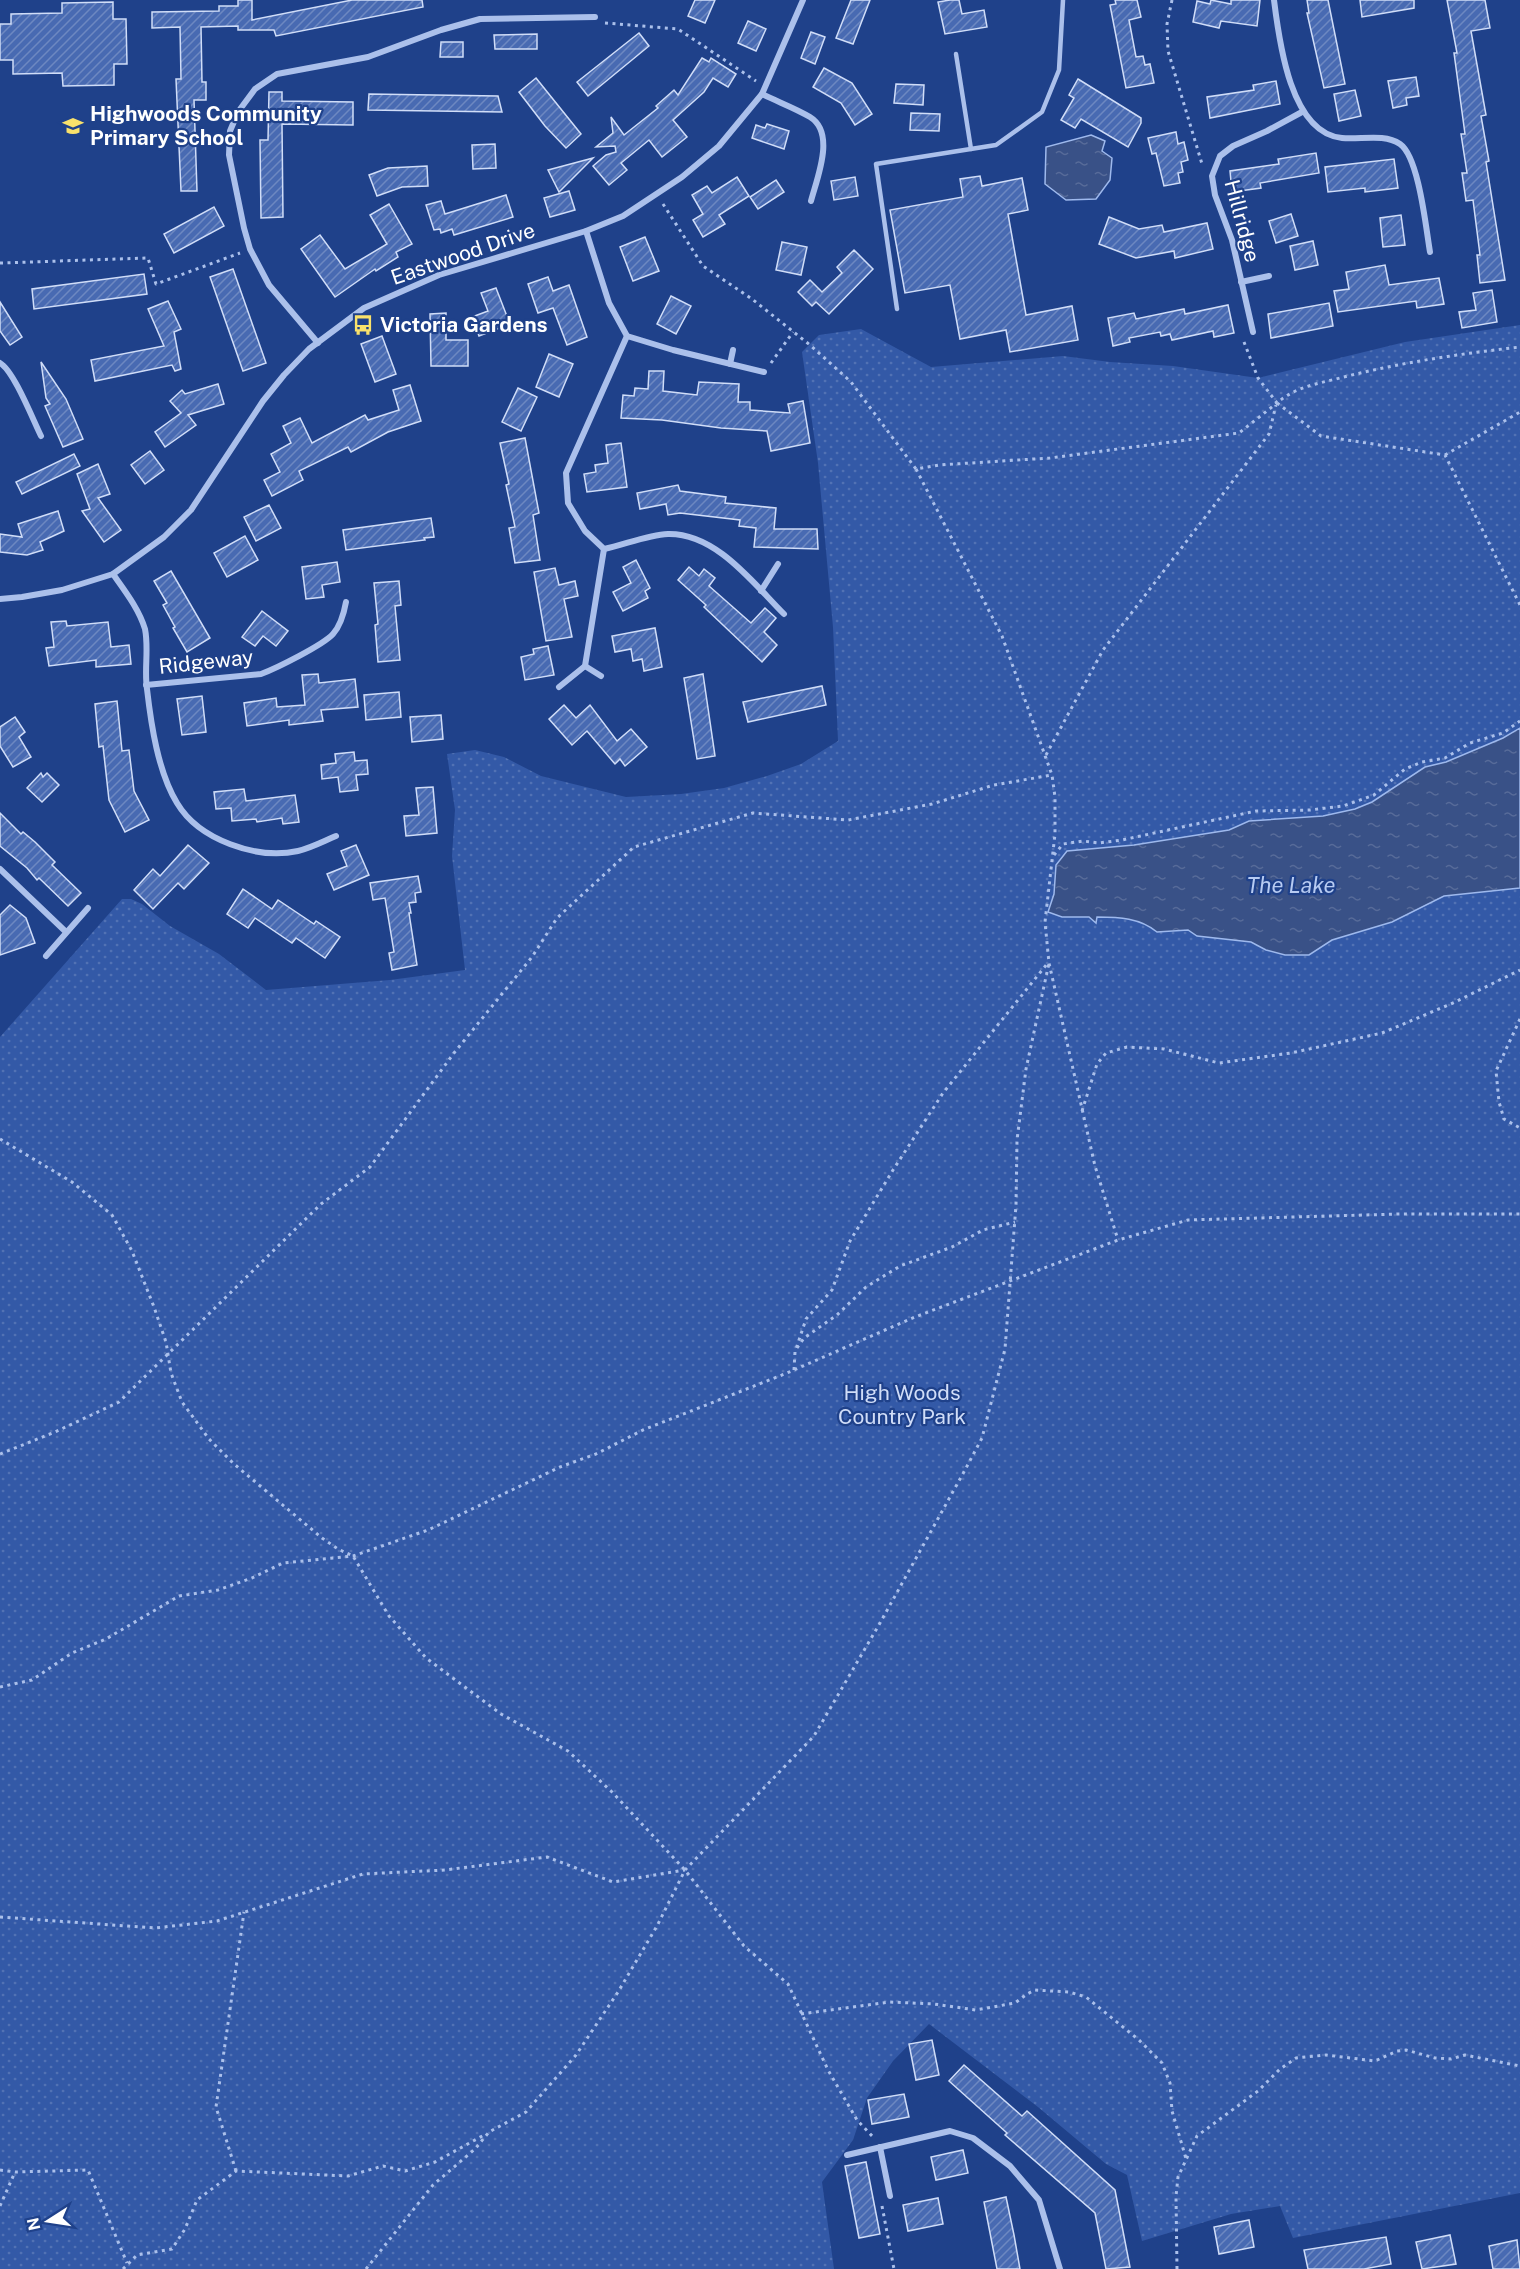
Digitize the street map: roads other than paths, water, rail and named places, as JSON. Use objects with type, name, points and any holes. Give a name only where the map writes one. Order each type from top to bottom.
[{"type":"street","name":"Eastwood Drive","points":[[0,599],[62,590],[113,574],[164,537],[191,510],[263,401],[284,375],[318,343],[364,308],[439,275],[586,231],[622,216],[657,195],[720,146],[762,94],[803,0]]},
{"type":"street","points":[[1274,0],[1279,40],[1291,84],[1302,112],[1319,128],[1338,138],[1386,139],[1400,144],[1407,151],[1414,164],[1430,252]]},
{"type":"street","points":[[318,343],[269,285],[250,249],[229,155],[230,131],[238,112],[255,89],[277,74],[368,57],[441,30],[480,20],[595,17]]},
{"type":"street","points":[[762,94],[812,118],[822,132],[825,145],[811,201]]},
{"type":"street","name":"Hillridge","points":[[1253,332],[1232,240],[1215,195],[1212,176],[1220,156],[1233,146],[1302,112]]},
{"type":"street","points":[[586,231],[609,303],[627,336],[672,350],[764,372]]},
{"type":"street","name":"Hillridge","points":[[1241,282],[1269,276]]},
{"type":"street","points":[[604,549],[585,531],[568,503],[566,473],[627,336]]},
{"type":"street","points":[[730,364],[733,350]]},
{"type":"street","points":[[0,363],[4,365],[15,382],[41,436]]},
{"type":"street","points":[[604,549],[666,534],[690,536],[724,556],[784,614]]},
{"type":"street","points":[[559,687],[585,666],[604,549]]},
{"type":"street","points":[[761,591],[778,564]]},
{"type":"street","points":[[113,574],[132,602],[144,629],[146,686],[162,768],[176,803],[203,831],[227,843],[259,853],[297,851],[336,836]]},
{"type":"street","name":"Ridgeway","points":[[146,686],[261,674],[279,667],[333,634],[342,618],[346,602]]},
{"type":"street","points":[[585,666],[601,676]]},
{"type":"street","points":[[0,869],[66,932]]},
{"type":"street","points":[[46,956],[88,908]]},
{"type":"street","points":[[847,2155],[950,2131],[973,2138],[1010,2166],[1039,2200],[1060,2269]]},
{"type":"street","points":[[880,2147],[890,2196]]},
{"type":"lane","points":[[897,309],[876,164],[996,145],[1042,112],[1059,70],[1063,0]]},
{"type":"lane","points":[[956,54],[971,149]]},
{"type":"water","points":[[1091,135],[1105,141],[1102,151],[1112,158],[1110,180],[1096,199],[1066,200],[1045,184],[1046,147]]},
{"type":"water","name":"The Lake","points":[[1520,728],[1520,888],[1444,896],[1392,922],[1332,940],[1309,955],[1285,955],[1266,950],[1251,942],[1197,936],[1188,930],[1157,932],[1129,919],[1097,917],[1096,923],[1089,917],[1062,917],[1048,912],[1054,894],[1056,865],[1067,851],[1134,845],[1229,830],[1249,821],[1323,816],[1355,809],[1372,802],[1425,767],[1446,762],[1503,738]]},
{"type":"place","name":"Highwoods Community Primary School","points":[[73,126]]},
{"type":"place","name":"Victoria Gardens","points":[[363,325]]},
{"type":"park label","name":"High Woods Country Park","points":[[902,1405]]}]
